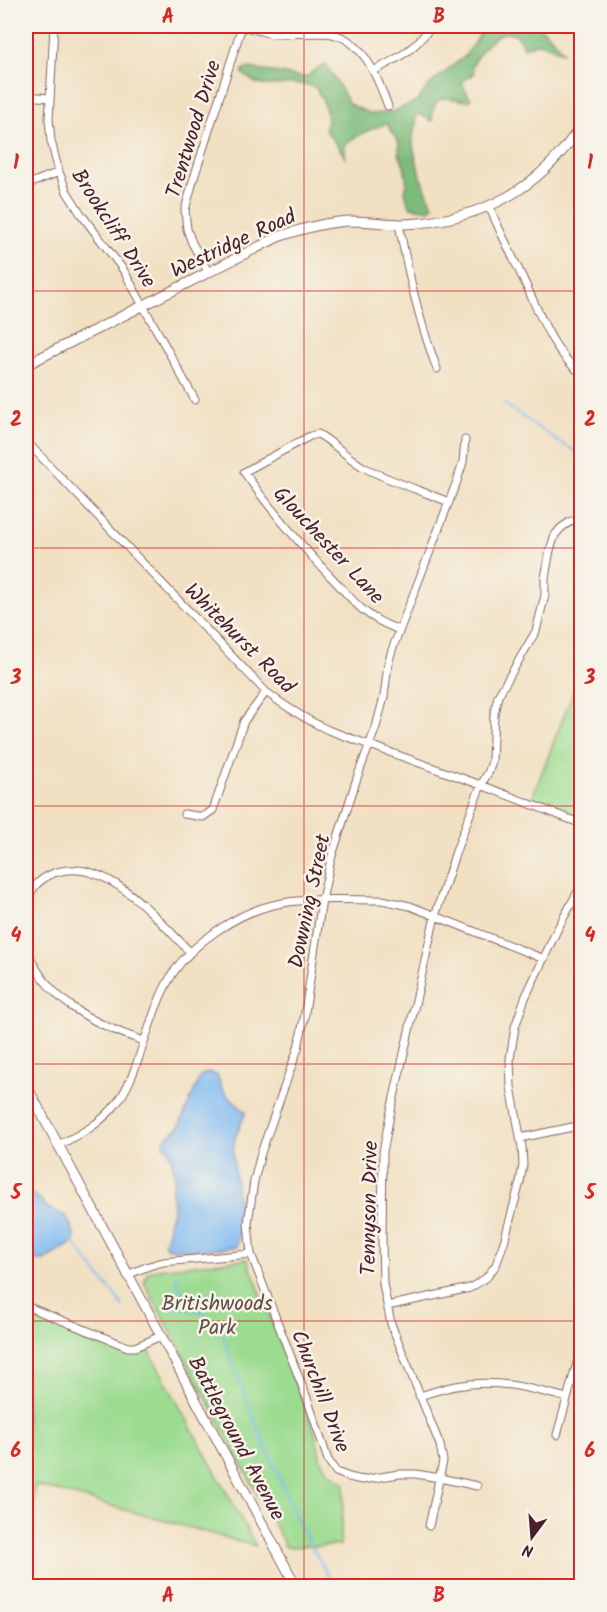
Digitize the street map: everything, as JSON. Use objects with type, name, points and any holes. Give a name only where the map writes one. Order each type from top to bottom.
[{"type":"main road","name":"Westridge Road","points":[[26,365],[278,237],[315,225],[349,221],[399,224],[441,221],[460,217],[489,206],[512,195],[542,173],[572,140],[582,124]]},
{"type":"main road","name":"Battleground Avenue","points":[[26,1085],[296,1587]]},
{"type":"street","name":"Brookcliff Drive","points":[[54,26],[49,119],[58,172],[81,214],[124,271],[195,400]]},
{"type":"street","points":[[242,26],[272,34],[327,33],[351,40],[373,71],[388,106]]},
{"type":"street","name":"Trentwood Drive","points":[[209,273],[189,236],[185,210],[242,26]]},
{"type":"street","points":[[304,26],[304,34]]},
{"type":"street","points":[[373,71],[405,53],[423,37],[431,26]]},
{"type":"street","points":[[26,96],[50,98]]},
{"type":"street","points":[[26,185],[58,172]]},
{"type":"street","points":[[489,206],[548,330],[562,354],[582,374]]},
{"type":"street","points":[[399,224],[423,330],[437,369]]},
{"type":"street","name":"Glouchester Lane","points":[[399,630],[381,623],[363,610],[278,518],[244,472],[310,436],[318,434],[328,439],[349,458],[366,469],[449,502]]},
{"type":"street","name":"Downing Street","points":[[251,1254],[248,1223],[254,1181],[298,1048],[322,900],[332,859],[380,713],[388,664],[463,462],[465,440]]},
{"type":"street","name":"Whitehurst Road","points":[[26,441],[266,692],[287,708],[328,730],[582,824]]},
{"type":"street","name":"Tennyson Drive","points":[[429,1526],[443,1461],[440,1445],[391,1324],[387,1306],[383,1284],[383,1152],[435,915],[456,851],[492,760],[494,714],[498,696],[536,631],[545,595],[545,578],[550,550],[555,535],[571,520]]},
{"type":"street","points":[[184,814],[203,817],[213,810],[244,721],[266,692]]},
{"type":"street","points":[[26,906],[30,892],[42,878],[63,870],[81,869],[111,881],[136,898],[190,952]]},
{"type":"street","points":[[387,1306],[470,1288],[479,1284],[492,1271],[500,1257],[523,1164],[512,1095],[510,1063],[515,1027],[521,1008],[582,884]]},
{"type":"street","points":[[58,1145],[93,1125],[115,1105],[135,1071],[161,995],[173,973],[190,952],[237,918],[255,910],[273,904],[322,900],[396,902],[435,915],[544,959]]},
{"type":"street","points":[[26,947],[29,958],[41,979],[58,996],[101,1025],[144,1041]]},
{"type":"street","points":[[520,1138],[582,1125]]},
{"type":"street","points":[[127,1275],[163,1262],[251,1254]]},
{"type":"street","name":"Churchill Drive","points":[[251,1254],[308,1401],[328,1460],[336,1472],[362,1480],[399,1474],[416,1474],[477,1486]]},
{"type":"street","points":[[26,1306],[128,1347],[135,1347],[161,1336]]},
{"type":"street","points":[[557,1435],[582,1345]]},
{"type":"street","points":[[419,1396],[455,1386],[490,1382],[506,1383],[567,1398]]},
{"type":"green space","points":[[484,26],[539,26],[563,52],[540,43],[524,48],[516,34],[501,34],[484,48],[472,67],[474,73],[462,82],[471,99],[468,101],[445,98],[437,101],[432,121],[420,114],[416,116],[413,146],[420,176],[433,206],[431,210],[411,207],[408,203],[405,191],[407,184],[404,165],[399,154],[399,143],[387,124],[366,132],[345,144],[345,158],[325,130],[327,114],[316,88],[299,84],[260,84],[242,73],[244,69],[252,68],[307,77],[326,64],[349,104],[371,114],[395,111],[417,101],[429,85],[465,56]]},
{"type":"green space","points":[[581,672],[582,819],[532,798]]},
{"type":"green space","name":"Britishwoods Park","points":[[247,1259],[315,1433],[321,1461],[329,1472],[345,1483],[340,1545],[286,1547],[144,1282],[147,1273],[157,1269]]},
{"type":"green space","points":[[26,1312],[128,1353],[148,1349],[256,1546],[35,1485],[32,1586],[26,1586]]},
{"type":"water","points":[[209,1072],[218,1076],[232,1101],[246,1112],[235,1138],[233,1154],[240,1225],[237,1247],[200,1250],[172,1248],[165,1246],[165,1241],[173,1210],[172,1189],[175,1175],[169,1148],[164,1146],[165,1139],[179,1127],[201,1075]]},
{"type":"water","points":[[26,1190],[41,1200],[46,1207],[66,1216],[75,1238],[74,1242],[44,1260],[26,1260]]},
{"type":"waterway","points":[[503,403],[582,455]]},
{"type":"waterway","points":[[74,1242],[123,1306]]},
{"type":"waterway","points":[[176,1276],[178,1286],[192,1302],[192,1310]]},
{"type":"waterway","points":[[174,1308],[204,1312],[223,1332],[255,1422],[298,1522],[334,1586]]}]
